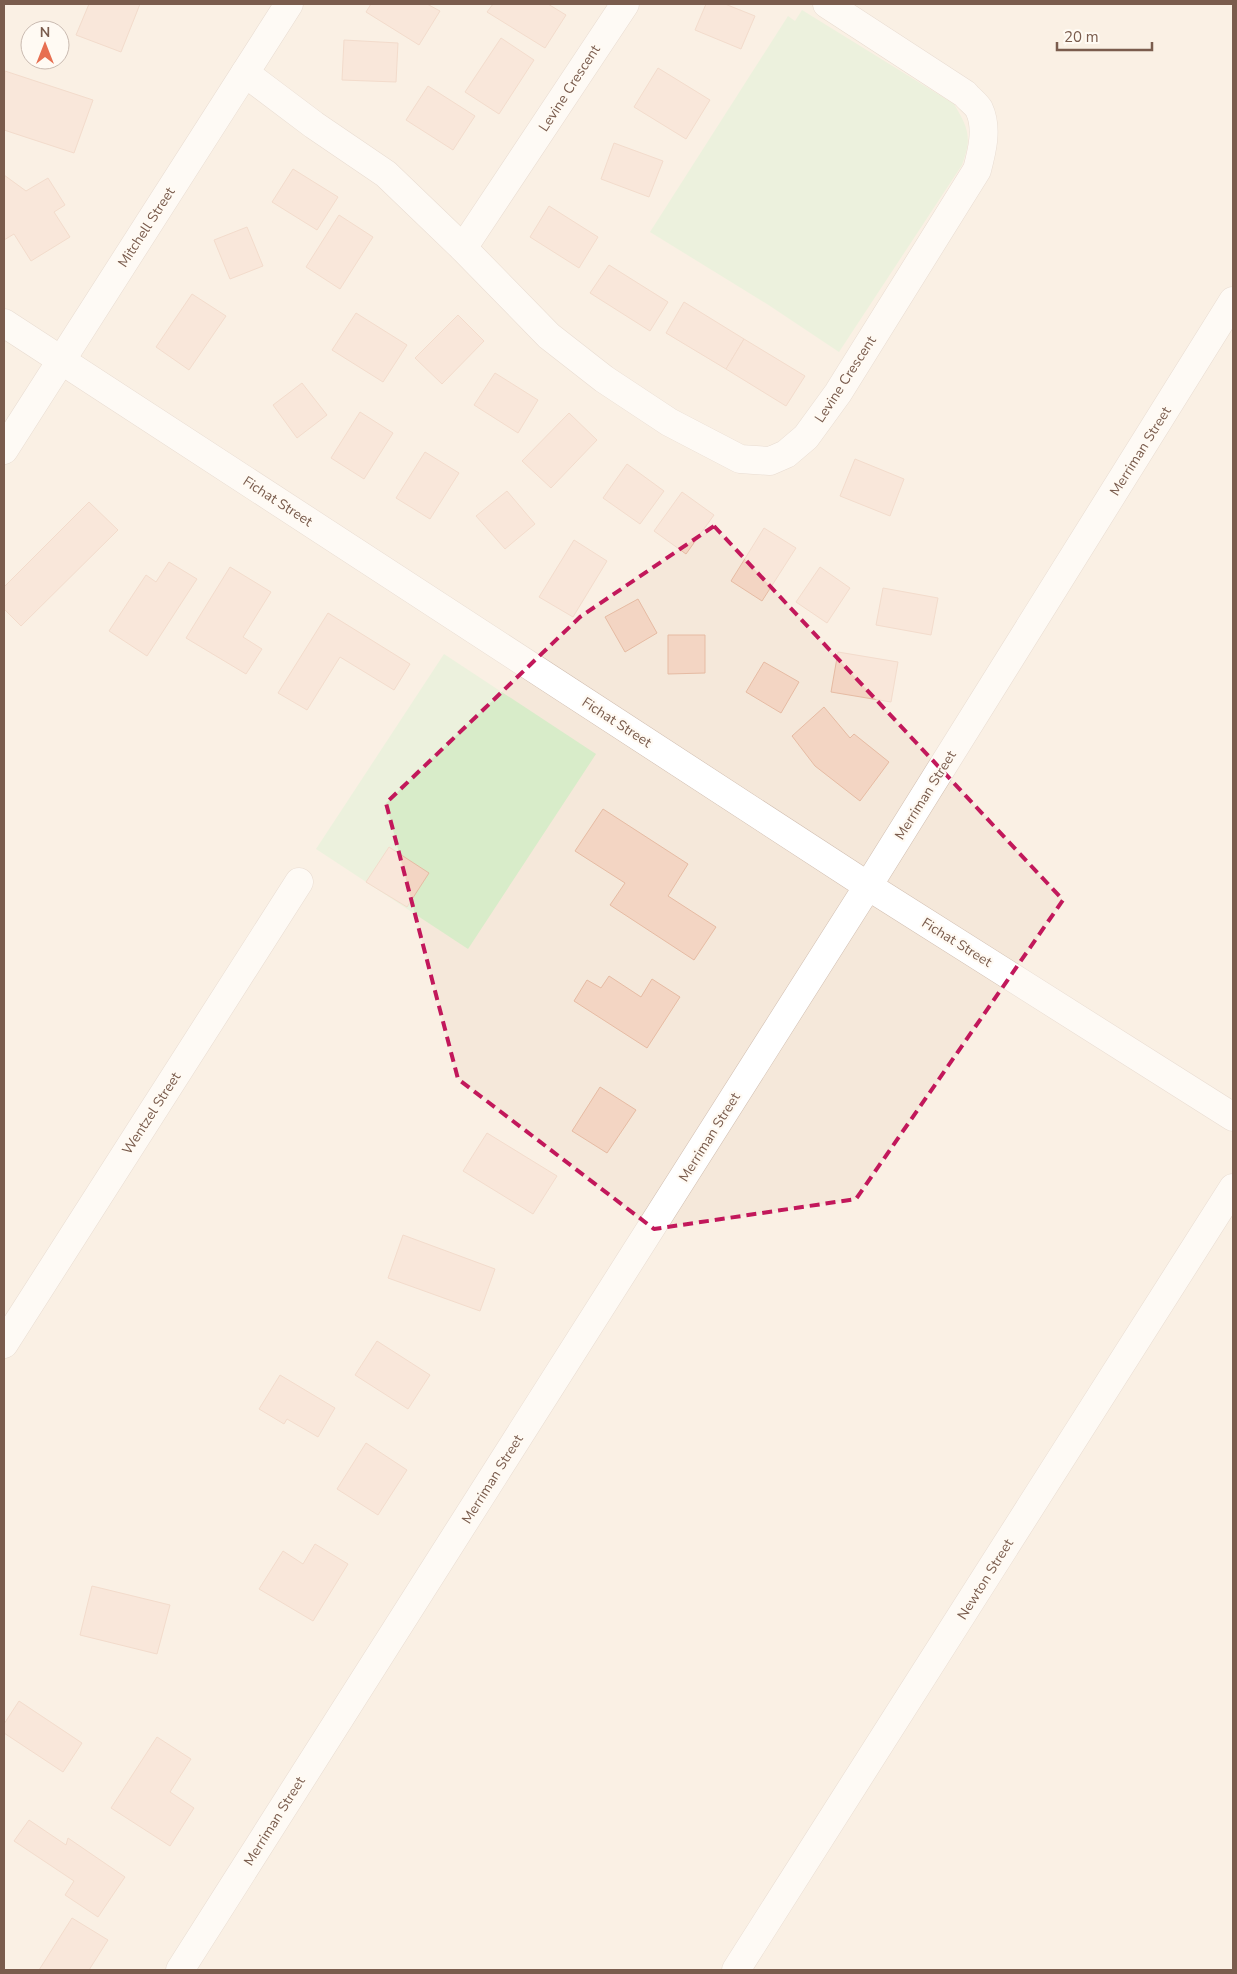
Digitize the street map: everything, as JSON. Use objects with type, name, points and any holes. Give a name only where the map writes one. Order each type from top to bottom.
[{"type":"street","name":"Mitchell Street","points":[[4,450],[289,4]]},
{"type":"street","name":"Levine Crescent","points":[[463,248],[625,4]]},
{"type":"street","name":"Levine Crescent","points":[[245,73],[314,125],[386,174],[463,248],[549,336],[604,378],[669,422],[740,459],[770,461],[786,454],[806,436],[838,393],[977,170],[983,147],[983,128],[979,110],[966,94],[827,4]]},
{"type":"street","name":"Merriman Street","points":[[180,1970],[868,886],[1233,301]]},
{"type":"street","name":"Fichat Street","points":[[4,324],[61,359],[868,886],[1233,1117]]},
{"type":"street","name":"Wentzel Street","points":[[4,1344],[299,882]]},
{"type":"street","name":"Newton Street","points":[[736,1970],[1233,1188]]},
{"type":"highlighted area","points":[[714,526],[928,753],[1063,900],[856,1199],[654,1229],[458,1079],[386,803],[580,617]]},
{"type":"shaded area","points":[[4,4],[1233,4],[1233,1970],[4,1970]]},
{"type":"green space","points":[[802,10],[954,104],[966,127],[968,140],[962,165],[839,352],[767,304],[650,232],[788,16],[795,21]]},
{"type":"green space","points":[[444,654],[596,754],[468,949],[316,849]]},
{"type":"building","points":[[89,4],[140,4],[121,52],[76,35]]},
{"type":"building","points":[[371,4],[427,4],[440,11],[419,45],[366,12]]},
{"type":"building","points":[[493,4],[548,4],[566,15],[545,48],[487,12]]},
{"type":"building","points":[[706,4],[725,4],[755,16],[741,49],[695,30]]},
{"type":"building","points":[[501,38],[534,60],[499,114],[465,92]]},
{"type":"building","points":[[344,40],[398,43],[396,82],[342,80]]},
{"type":"building","points":[[658,68],[710,100],[686,139],[634,107]]},
{"type":"building","points":[[5,71],[93,100],[74,153],[4,130]]},
{"type":"building","points":[[428,86],[475,116],[453,150],[406,120]]},
{"type":"building","points":[[614,143],[663,161],[649,197],[601,179]]},
{"type":"building","points":[[293,169],[338,197],[317,230],[272,202]]},
{"type":"building","points":[[4,175],[26,191],[48,178],[65,205],[54,212],[70,237],[31,261],[14,234],[4,240]]},
{"type":"building","points":[[549,206],[598,237],[579,268],[530,237]]},
{"type":"building","points":[[339,215],[373,237],[340,289],[306,267]]},
{"type":"building","points":[[247,227],[263,266],[230,279],[214,240]]},
{"type":"building","points":[[609,265],[668,302],[650,331],[590,293]]},
{"type":"building","points":[[192,294],[226,316],[189,370],[156,347]]},
{"type":"building","points":[[684,302],[744,339],[726,369],[666,333]]},
{"type":"building","points":[[356,313],[407,345],[383,382],[332,350]]},
{"type":"building","points":[[458,315],[484,341],[442,384],[415,358]]},
{"type":"building","points":[[744,339],[805,376],[786,406],[726,369]]},
{"type":"building","points":[[495,373],[538,400],[518,433],[474,405]]},
{"type":"building","points":[[302,383],[327,415],[297,438],[273,405]]},
{"type":"building","points":[[360,412],[393,433],[364,479],[331,458]]},
{"type":"building","points":[[569,413],[597,440],[551,488],[522,461]]},
{"type":"building","points":[[425,452],[459,473],[430,519],[396,498]]},
{"type":"building","points":[[855,459],[904,479],[890,516],[840,496]]},
{"type":"building","points":[[627,464],[664,491],[640,524],[603,498]]},
{"type":"building","points":[[507,491],[535,524],[505,549],[476,516]]},
{"type":"building","points":[[682,492],[714,515],[686,554],[654,531]]},
{"type":"building","points":[[89,502],[118,530],[21,626],[4,609],[4,587]]},
{"type":"building","points":[[764,528],[796,548],[762,601],[731,581]]},
{"type":"building","points":[[574,540],[607,561],[573,617],[539,597]]},
{"type":"building","points":[[169,562],[197,579],[147,656],[109,631],[146,575],[156,582]]},
{"type":"building","points":[[230,567],[271,592],[243,637],[262,649],[246,674],[186,638]]},
{"type":"building","points":[[820,567],[850,588],[827,623],[796,602]]},
{"type":"building","points":[[883,588],[938,598],[931,635],[876,625]]},
{"type":"building","points":[[638,599],[657,633],[625,652],[605,617]]},
{"type":"building","points":[[328,613],[410,664],[394,690],[340,657],[307,710],[278,693]]},
{"type":"building","points":[[668,635],[705,635],[705,673],[668,674]]},
{"type":"building","points":[[838,652],[898,662],[891,702],[831,692]]},
{"type":"building","points":[[764,662],[799,682],[781,713],[746,692]]},
{"type":"building","points":[[824,707],[850,738],[854,734],[889,762],[860,801],[815,766],[792,736]]},
{"type":"building","points":[[603,809],[688,864],[668,896],[716,927],[694,960],[610,905],[625,883],[575,851]]},
{"type":"building","points":[[389,847],[429,873],[407,907],[366,882]]},
{"type":"building","points":[[609,976],[641,997],[652,979],[680,997],[647,1048],[574,1001],[587,980],[601,988]]},
{"type":"building","points":[[600,1087],[636,1110],[607,1153],[572,1131]]},
{"type":"building","points":[[487,1133],[557,1176],[533,1214],[463,1171]]},
{"type":"building","points":[[403,1235],[495,1269],[480,1311],[388,1278]]},
{"type":"building","points":[[377,1341],[430,1375],[408,1409],[355,1375]]},
{"type":"building","points":[[280,1375],[335,1408],[318,1437],[287,1419],[284,1424],[259,1409]]},
{"type":"building","points":[[366,1443],[407,1470],[378,1515],[337,1489]]},
{"type":"building","points":[[315,1544],[348,1564],[313,1621],[259,1589],[283,1551],[303,1564]]},
{"type":"building","points":[[92,1586],[170,1605],[157,1654],[80,1635]]},
{"type":"building","points":[[19,1701],[82,1743],[63,1772],[4,1733],[4,1724]]},
{"type":"building","points":[[157,1737],[191,1759],[170,1792],[194,1808],[170,1846],[111,1808]]},
{"type":"building","points":[[29,1820],[66,1845],[68,1838],[125,1877],[98,1917],[65,1895],[74,1881],[14,1841]]},
{"type":"building","points":[[72,1918],[108,1940],[89,1970],[39,1970]]}]
